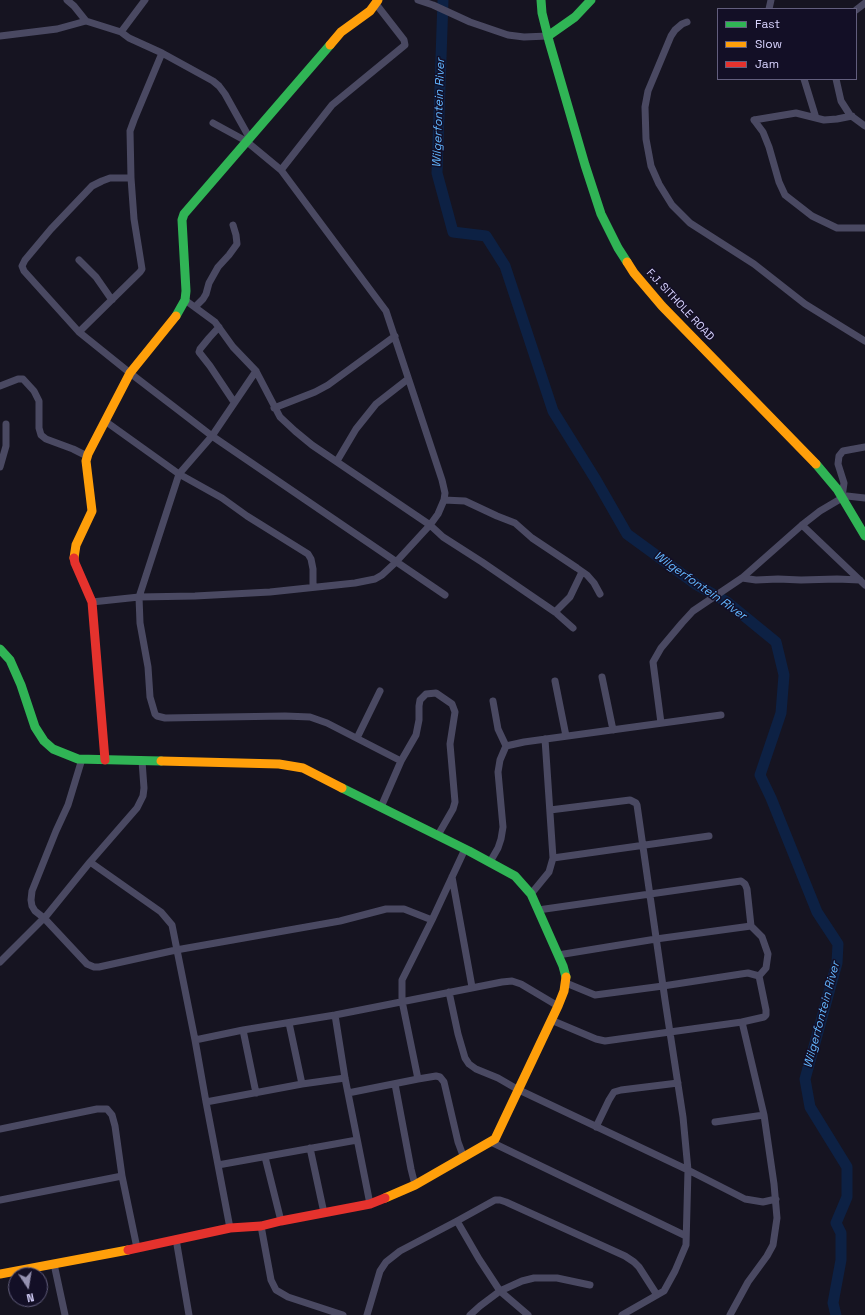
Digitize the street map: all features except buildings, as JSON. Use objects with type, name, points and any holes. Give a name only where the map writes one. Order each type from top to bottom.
[{"type":"street","points":[[67,0],[86,21]]},
{"type":"street","points":[[121,32],[145,0]]},
{"type":"street","points":[[418,0],[492,30],[508,35],[524,37],[548,36],[575,17],[591,0]]},
{"type":"street","name":"F.J. SITHOLE ROAD","points":[[541,0],[542,13],[569,113],[601,214],[618,248],[634,273],[662,306],[824,472],[865,536]]},
{"type":"street","points":[[105,760],[92,602],[75,563],[74,551],[92,512],[86,461],[87,456],[130,373],[182,308],[186,291],[182,220],[189,206],[341,32],[370,10],[377,2],[404,40],[405,45],[332,105],[281,170]]},
{"type":"street","points":[[857,9],[865,3]]},
{"type":"street","points":[[0,36],[56,29],[86,21],[121,32],[128,38],[162,54],[213,81],[219,86],[225,94],[248,139]]},
{"type":"street","points":[[687,22],[674,30],[671,36],[648,92],[645,107],[646,139],[651,166],[659,184],[672,205],[690,223],[754,264],[805,304],[865,341]]},
{"type":"street","points":[[79,332],[142,269],[134,225],[130,131],[162,54]]},
{"type":"street","points":[[804,80],[816,118]]},
{"type":"street","points":[[836,80],[841,101],[852,116],[865,126]]},
{"type":"street","points":[[852,116],[824,120],[796,113],[754,120],[763,132],[779,182],[786,195],[812,216],[837,228],[865,228]]},
{"type":"street","points":[[92,602],[139,598],[255,593],[313,588],[375,579],[382,575],[396,562],[430,525],[438,514],[444,500],[445,493],[442,480],[395,336],[388,316],[382,306],[281,170],[248,139],[213,123]]},
{"type":"street","points":[[131,178],[110,178],[92,186],[51,229],[23,264],[23,268],[27,275],[79,332],[212,436],[445,595]]},
{"type":"street","points":[[195,307],[206,294],[208,284],[218,267],[237,244],[233,224]]},
{"type":"street","points":[[79,260],[96,277],[112,300]]},
{"type":"street","points":[[185,300],[211,318],[220,327],[233,347],[256,371],[280,417],[295,431],[312,445],[430,525],[443,537],[555,612],[573,628]]},
{"type":"street","points":[[220,327],[209,338],[199,352],[234,402]]},
{"type":"street","points":[[274,408],[315,392],[328,385],[395,336]]},
{"type":"street","points":[[256,371],[212,436],[180,474],[139,598],[140,623],[148,667],[150,697],[155,714],[165,718],[310,717],[322,721],[401,761]]},
{"type":"street","points":[[0,386],[18,379],[23,379],[34,391],[39,401],[39,428],[41,435],[46,439],[87,456]]},
{"type":"street","points":[[336,461],[356,429],[376,404],[408,379]]},
{"type":"street","points":[[105,421],[180,474],[222,498],[247,516],[308,554],[311,559],[313,569],[313,588]]},
{"type":"street","points":[[0,467],[6,446],[3,438],[6,424]]},
{"type":"street","points":[[842,498],[844,483],[838,464],[838,456],[843,451],[865,447]]},
{"type":"street","points":[[661,723],[653,662],[656,654],[665,642],[693,611],[742,578],[820,511],[847,496],[865,498]]},
{"type":"street","points":[[444,500],[464,501],[515,523],[532,538],[582,572],[594,583],[600,594]]},
{"type":"street","points":[[802,525],[862,582]]},
{"type":"street","points":[[555,612],[570,596],[582,572]]},
{"type":"street","points":[[742,578],[756,580],[837,578],[862,582]]},
{"type":"street","points":[[0,649],[10,660],[21,685],[35,727],[44,741],[53,749],[78,759],[278,764],[303,768],[438,835],[515,876],[531,894],[566,974],[566,983],[558,1006],[498,1134],[491,1142],[415,1186],[370,1204],[261,1226],[230,1228],[137,1248],[0,1274]]},
{"type":"street","points":[[602,677],[613,730]]},
{"type":"street","points":[[555,681],[566,736]]},
{"type":"street","points":[[356,738],[380,691]]},
{"type":"street","points":[[381,807],[401,761],[416,735],[419,720],[420,700],[426,694],[436,693],[452,704],[455,712],[450,744],[455,802],[453,809],[438,835]]},
{"type":"street","points":[[490,862],[498,848],[503,827],[498,772],[500,760],[506,746],[498,729],[493,701]]},
{"type":"street","points":[[506,746],[545,739],[721,715]]},
{"type":"street","points":[[531,894],[549,872],[553,858],[545,739]]},
{"type":"street","points":[[82,759],[68,805],[32,891],[31,900],[35,911],[44,918],[82,960],[91,966],[99,967],[176,950],[340,920],[386,910],[404,909],[432,920]]},
{"type":"street","points":[[0,962],[44,918],[137,808],[143,796],[144,788],[142,761]]},
{"type":"street","points":[[550,810],[628,800],[633,800],[636,803],[683,1117],[688,1170],[686,1245],[670,1284],[664,1291],[622,1315]]},
{"type":"street","points":[[553,858],[709,836]]},
{"type":"street","points":[[418,1079],[402,1001],[402,980],[465,849]]},
{"type":"street","points":[[90,862],[161,912],[173,928],[230,1228]]},
{"type":"street","points":[[452,877],[472,988]]},
{"type":"street","points":[[538,910],[741,881],[745,884],[747,889],[751,926],[762,937],[768,954],[766,968],[759,976]]},
{"type":"street","points":[[558,955],[656,939],[751,926]]},
{"type":"street","points":[[566,983],[595,995],[748,973],[759,976]]},
{"type":"street","points":[[551,1020],[602,1041],[612,1041],[742,1022],[764,1017],[766,1014],[766,1005],[759,976]]},
{"type":"street","points":[[195,1040],[243,1030],[335,1015],[502,982],[517,982],[558,1006]]},
{"type":"street","points":[[450,992],[465,1058],[469,1064],[476,1069],[498,1078],[745,1199],[763,1202],[776,1199]]},
{"type":"street","points":[[335,1015],[345,1078],[370,1204]]},
{"type":"street","points":[[730,1315],[748,1282],[764,1261],[773,1245],[777,1218],[770,1151],[764,1115],[742,1022]]},
{"type":"street","points":[[289,1023],[302,1084]]},
{"type":"street","points":[[243,1030],[256,1093]]},
{"type":"street","points":[[348,1093],[418,1079],[436,1076],[440,1077],[443,1080],[458,1142],[464,1158]]},
{"type":"street","points":[[206,1102],[302,1084],[345,1078]]},
{"type":"street","points":[[596,1127],[614,1092],[678,1083]]},
{"type":"street","points":[[395,1084],[415,1186]]},
{"type":"street","points":[[0,1129],[97,1109],[107,1109],[112,1115],[115,1126],[122,1176],[137,1248]]},
{"type":"street","points":[[715,1122],[764,1115]]},
{"type":"street","points":[[218,1165],[357,1140]]},
{"type":"street","points":[[491,1142],[686,1236]]},
{"type":"street","points":[[310,1148],[324,1213]]},
{"type":"street","points":[[265,1157],[281,1221]]},
{"type":"street","points":[[0,1200],[122,1176]]},
{"type":"street","points":[[367,1315],[380,1271],[386,1262],[400,1251],[495,1200],[506,1202],[605,1247],[634,1262],[639,1267],[657,1295]]},
{"type":"street","points":[[457,1221],[500,1291],[528,1315]]},
{"type":"street","points":[[261,1226],[271,1280],[276,1290],[288,1297],[343,1315]]},
{"type":"street","points":[[176,1239],[189,1315]]},
{"type":"street","points":[[54,1264],[65,1315]]},
{"type":"street","points":[[470,1315],[500,1291],[522,1281],[534,1278],[557,1278],[590,1285]]},
{"type":"waterway","name":"Wilgerfontein River","points":[[443,0],[437,173],[453,232],[486,236],[505,266],[553,411],[596,480],[627,534],[697,585],[727,602],[776,642],[784,675],[781,713],[760,775],[771,798],[817,912],[838,944],[837,963],[805,1079],[810,1107],[847,1167],[847,1197],[836,1223],[841,1233],[841,1260],[833,1303],[836,1315]]},
{"type":"traffic: fast","points":[[541,0],[542,13],[549,41],[585,165],[601,214],[618,248],[627,262]]},
{"type":"traffic: fast","points":[[548,36],[575,17],[591,0]]},
{"type":"traffic: fast","points":[[176,316],[185,300],[186,291],[182,220],[184,214],[330,45]]},
{"type":"traffic: fast","points":[[816,464],[837,489],[865,536]]},
{"type":"traffic: fast","points":[[0,649],[10,660],[21,685],[35,727],[44,741],[53,749],[78,759],[161,761]]},
{"type":"traffic: fast","points":[[342,788],[469,851],[515,876],[531,894],[563,966],[566,977]]},
{"type":"traffic: slow","points":[[330,45],[341,32],[370,11],[378,0]]},
{"type":"traffic: slow","points":[[627,262],[634,273],[662,306],[816,464]]},
{"type":"traffic: slow","points":[[74,558],[76,545],[92,511],[86,461],[88,454],[130,373],[176,316]]},
{"type":"traffic: slow","points":[[161,761],[279,764],[303,768],[342,788]]},
{"type":"traffic: slow","points":[[385,1198],[415,1185],[495,1139],[558,1006],[564,991],[566,977]]},
{"type":"traffic: slow","points":[[0,1274],[128,1250]]},
{"type":"traffic: jam","points":[[74,558],[92,602],[105,760]]},
{"type":"traffic: jam","points":[[128,1250],[230,1228],[261,1226],[370,1204],[385,1198]]}]
